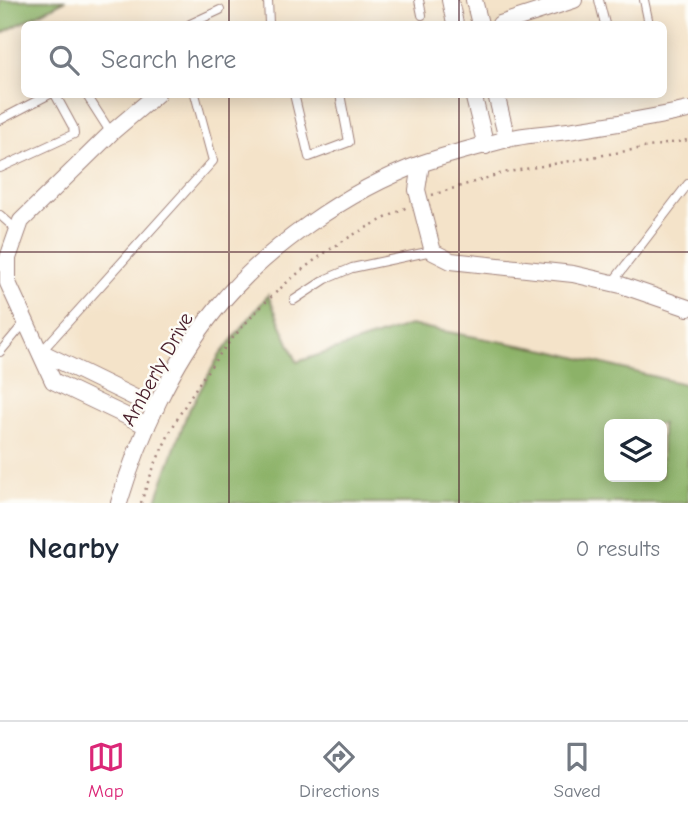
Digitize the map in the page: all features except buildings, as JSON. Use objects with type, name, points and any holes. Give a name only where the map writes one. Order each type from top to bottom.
[{"type":"street","points":[[450,0],[455,21]]},
{"type":"street","points":[[474,0],[479,21]]},
{"type":"street","points":[[509,21],[574,0]]},
{"type":"street","points":[[147,426],[53,381],[8,283],[8,258],[21,221],[111,133],[152,98]]},
{"type":"street","points":[[474,98],[486,146]]},
{"type":"street","points":[[497,98],[507,139]]},
{"type":"street","name":"Amberly Drive","points":[[119,503],[129,470],[156,408],[179,364],[216,309],[253,271],[328,211],[374,185],[421,164],[507,139],[638,121],[688,110]]},
{"type":"street","name":"Amberly Drive","points":[[638,121],[688,120]]},
{"type":"street","points":[[421,164],[417,190],[432,251],[451,261],[573,274],[611,283],[688,308]]},
{"type":"street","points":[[41,352],[156,408]]},
{"type":"lane","points":[[268,0],[269,21]]},
{"type":"lane","points":[[419,0],[422,15]]},
{"type":"lane","points":[[599,0],[604,21]]},
{"type":"lane","points":[[644,0],[648,21]]},
{"type":"lane","points":[[196,21],[220,10]]},
{"type":"lane","points":[[0,120],[44,98]]},
{"type":"lane","points":[[0,168],[74,134],[73,127],[55,98]]},
{"type":"lane","points":[[89,98],[111,133]]},
{"type":"lane","points":[[41,352],[213,161],[196,98]]},
{"type":"lane","points":[[295,98],[309,157],[349,142],[341,98]]},
{"type":"lane","points":[[611,283],[688,184]]},
{"type":"lane","points":[[0,215],[17,230]]},
{"type":"lane","points":[[294,300],[326,279],[352,268],[432,251]]},
{"type":"lane","points":[[0,352],[26,321]]},
{"type":"path","points":[[425,197],[503,173],[688,140]]},
{"type":"path","points":[[141,503],[181,410],[210,366],[275,292],[340,243],[410,206]]},
{"type":"green space","points":[[0,0],[66,0],[21,21],[0,34]]},
{"type":"green space","points":[[268,295],[297,362],[410,325],[547,350],[688,385],[688,503],[155,503],[187,414],[219,356]]}]
